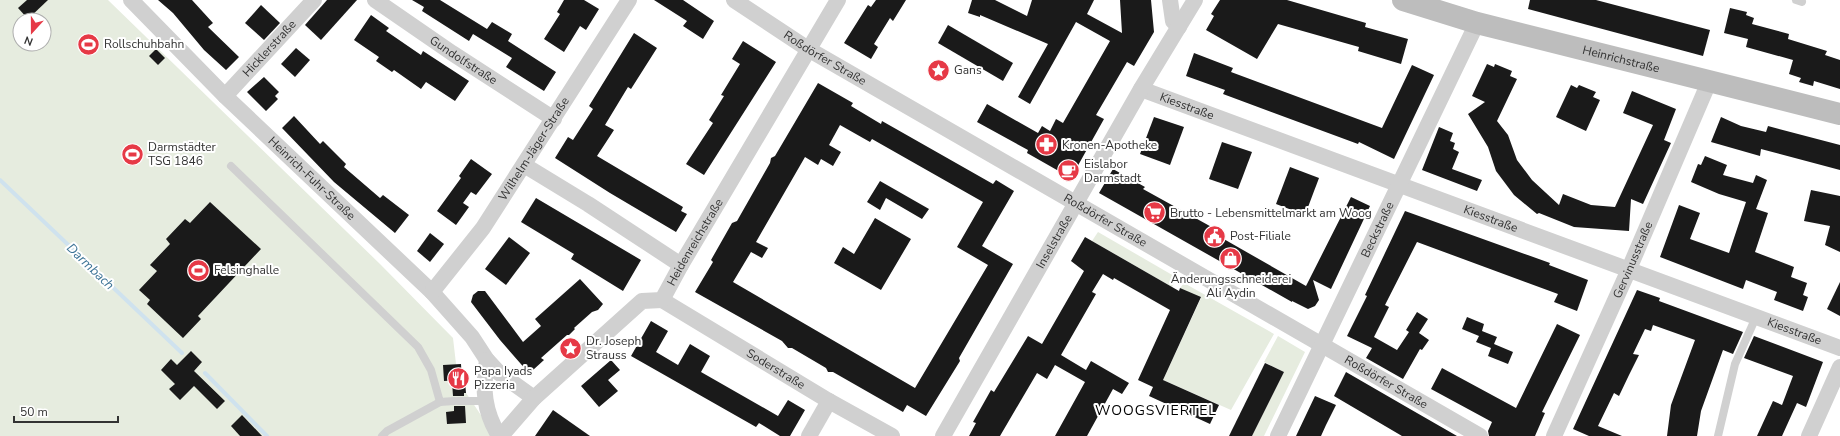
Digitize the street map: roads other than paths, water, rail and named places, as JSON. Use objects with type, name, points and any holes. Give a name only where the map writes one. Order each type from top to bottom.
[{"type":"main road","name":"Heinrichstraße","points":[[1402,0],[1477,23],[1840,114]]},
{"type":"street","name":"Heinrich-Fuhr-Straße","points":[[131,0],[225,96],[432,292],[472,337],[487,360],[499,373],[534,398]]},
{"type":"street","name":"Hicklerstraße","points":[[225,96],[314,0]]},
{"type":"street","name":"Gundolfstraße","points":[[375,0],[452,53],[554,119]]},
{"type":"street","name":"Wilhelm-Jäger-Straße","points":[[432,292],[483,228],[629,0]]},
{"type":"street","name":"Roßdörfer Straße","points":[[734,0],[808,49],[1480,436]]},
{"type":"street","name":"Heidenreichstraße","points":[[500,436],[534,398],[642,301],[662,300],[681,265],[838,0]]},
{"type":"street","points":[[1170,0],[1173,21],[1179,27]]},
{"type":"street","name":"Inselstraße","points":[[943,436],[1141,89],[1195,0]]},
{"type":"street","name":"Beckstraße","points":[[1278,436],[1400,186],[1477,23]]},
{"type":"street","name":"Gervinusstraße","points":[[1554,436],[1709,82]]},
{"type":"street","name":"Kiesstraße","points":[[1141,89],[1840,348]]},
{"type":"street","points":[[524,165],[588,204],[681,265]]},
{"type":"street","name":"Soderstraße","points":[[662,300],[829,401],[892,436]]},
{"type":"street","points":[[487,360],[485,374],[485,401],[490,421],[500,436]]},
{"type":"street","points":[[1808,436],[1840,367]]},
{"type":"street","points":[[809,436],[829,401]]},
{"type":"lane","points":[[231,166],[418,347],[431,370],[440,402]]},
{"type":"lane","points":[[1718,436],[1735,364],[1756,317]]},
{"type":"lane","points":[[382,436],[387,431],[440,402],[485,401]]},
{"type":"waterway","name":"Darmbach","points":[[0,180],[182,353]]},
{"type":"waterway","name":"Darmbach","points":[[205,373],[267,436]]},
{"type":"place","name":"Rollschuhbahn","points":[[89,44]]},
{"type":"place","name":"Gans","points":[[938,70]]},
{"type":"place","name":"Kronen-Apotheke","points":[[1047,145]]},
{"type":"place","name":"Darmstädter TSG 1846","points":[[133,154]]},
{"type":"place","name":"Eislabor Darmstadt","points":[[1069,171]]},
{"type":"place","name":"Brutto - Lebensmittelmarkt am Woog","points":[[1155,213]]},
{"type":"place","name":"Post-Filiale","points":[[1215,236]]},
{"type":"place","name":"Änderungsschneiderei Ali Aydin","points":[[1231,258]]},
{"type":"place","name":"Felsinghalle","points":[[199,270]]},
{"type":"place","name":"Dr. Joseph Strauss","points":[[570,348]]},
{"type":"place","name":"Papa Iyads Pizzeria","points":[[459,378]]},
{"type":"district","name":"WOOGSVIERTEL","points":[[1156,410]]}]
